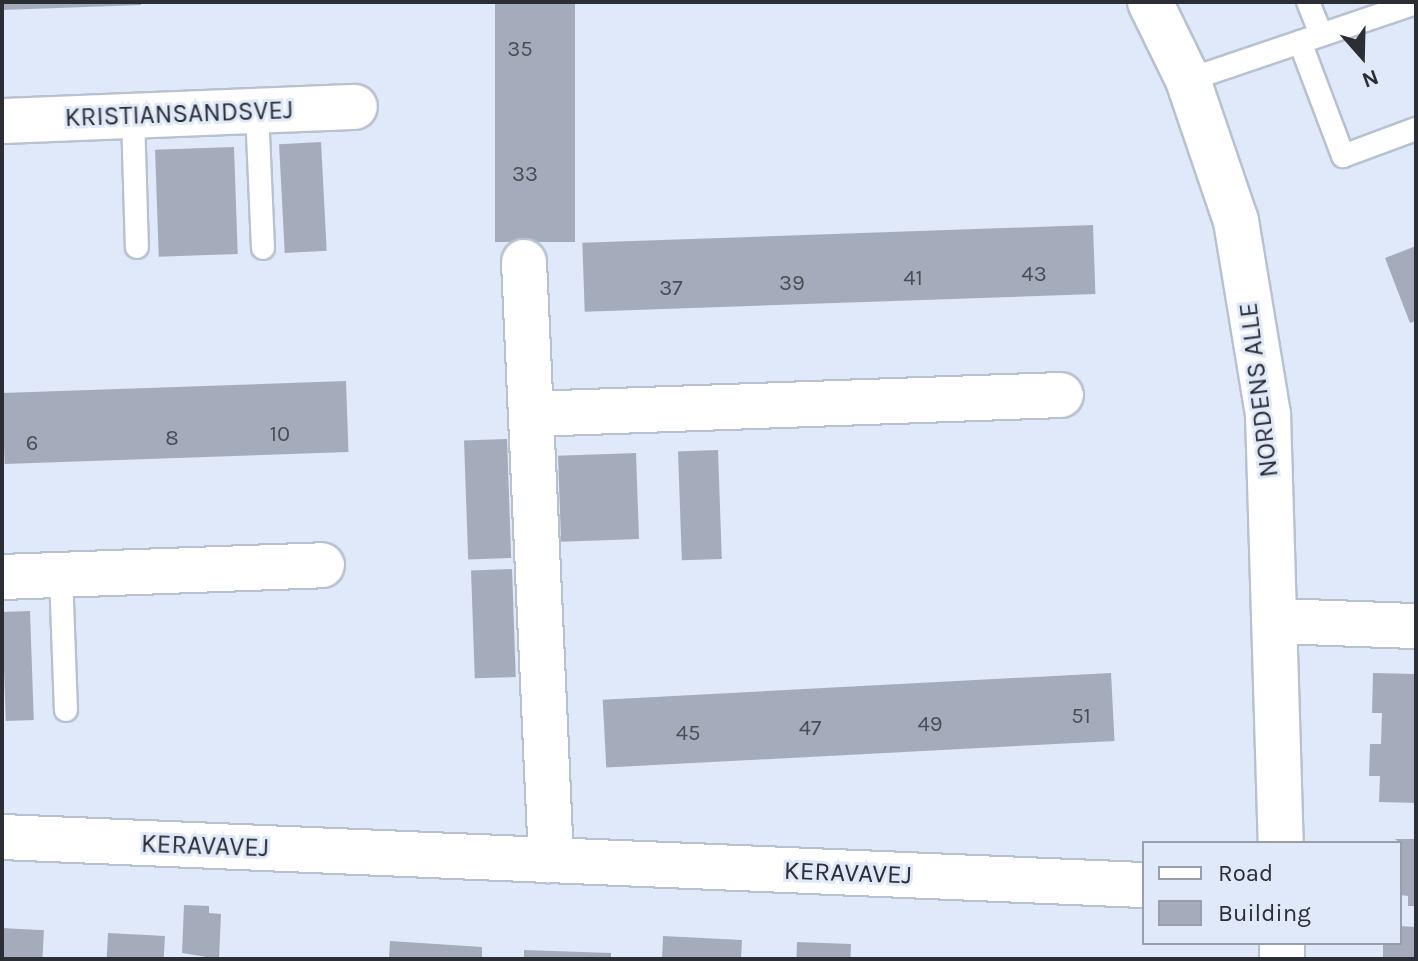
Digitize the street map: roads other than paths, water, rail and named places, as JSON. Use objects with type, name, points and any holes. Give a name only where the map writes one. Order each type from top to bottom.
[{"type":"street","name":"NORDENS ALLE","points":[[1150,2],[1188,80],[1236,221],[1268,414],[1277,621],[1281,841]]},
{"type":"street","name":"KRISTIANSANDSVEJ","points":[[2,121],[355,107]]},
{"type":"street","points":[[524,262],[551,860]]},
{"type":"street","points":[[531,414],[1061,395]]},
{"type":"street","points":[[2,577],[322,565]]},
{"type":"street","points":[[1277,621],[1416,626]]},
{"type":"street","name":"KERAVAVEJ","points":[[2,837],[1142,885]]},
{"type":"lane","points":[[1308,2],[1310,39],[1343,156],[1416,129]]},
{"type":"lane","points":[[1188,80],[1416,3]]},
{"type":"lane","points":[[257,111],[263,248]]},
{"type":"lane","points":[[133,116],[137,247]]},
{"type":"lane","points":[[61,575],[66,710]]}]
